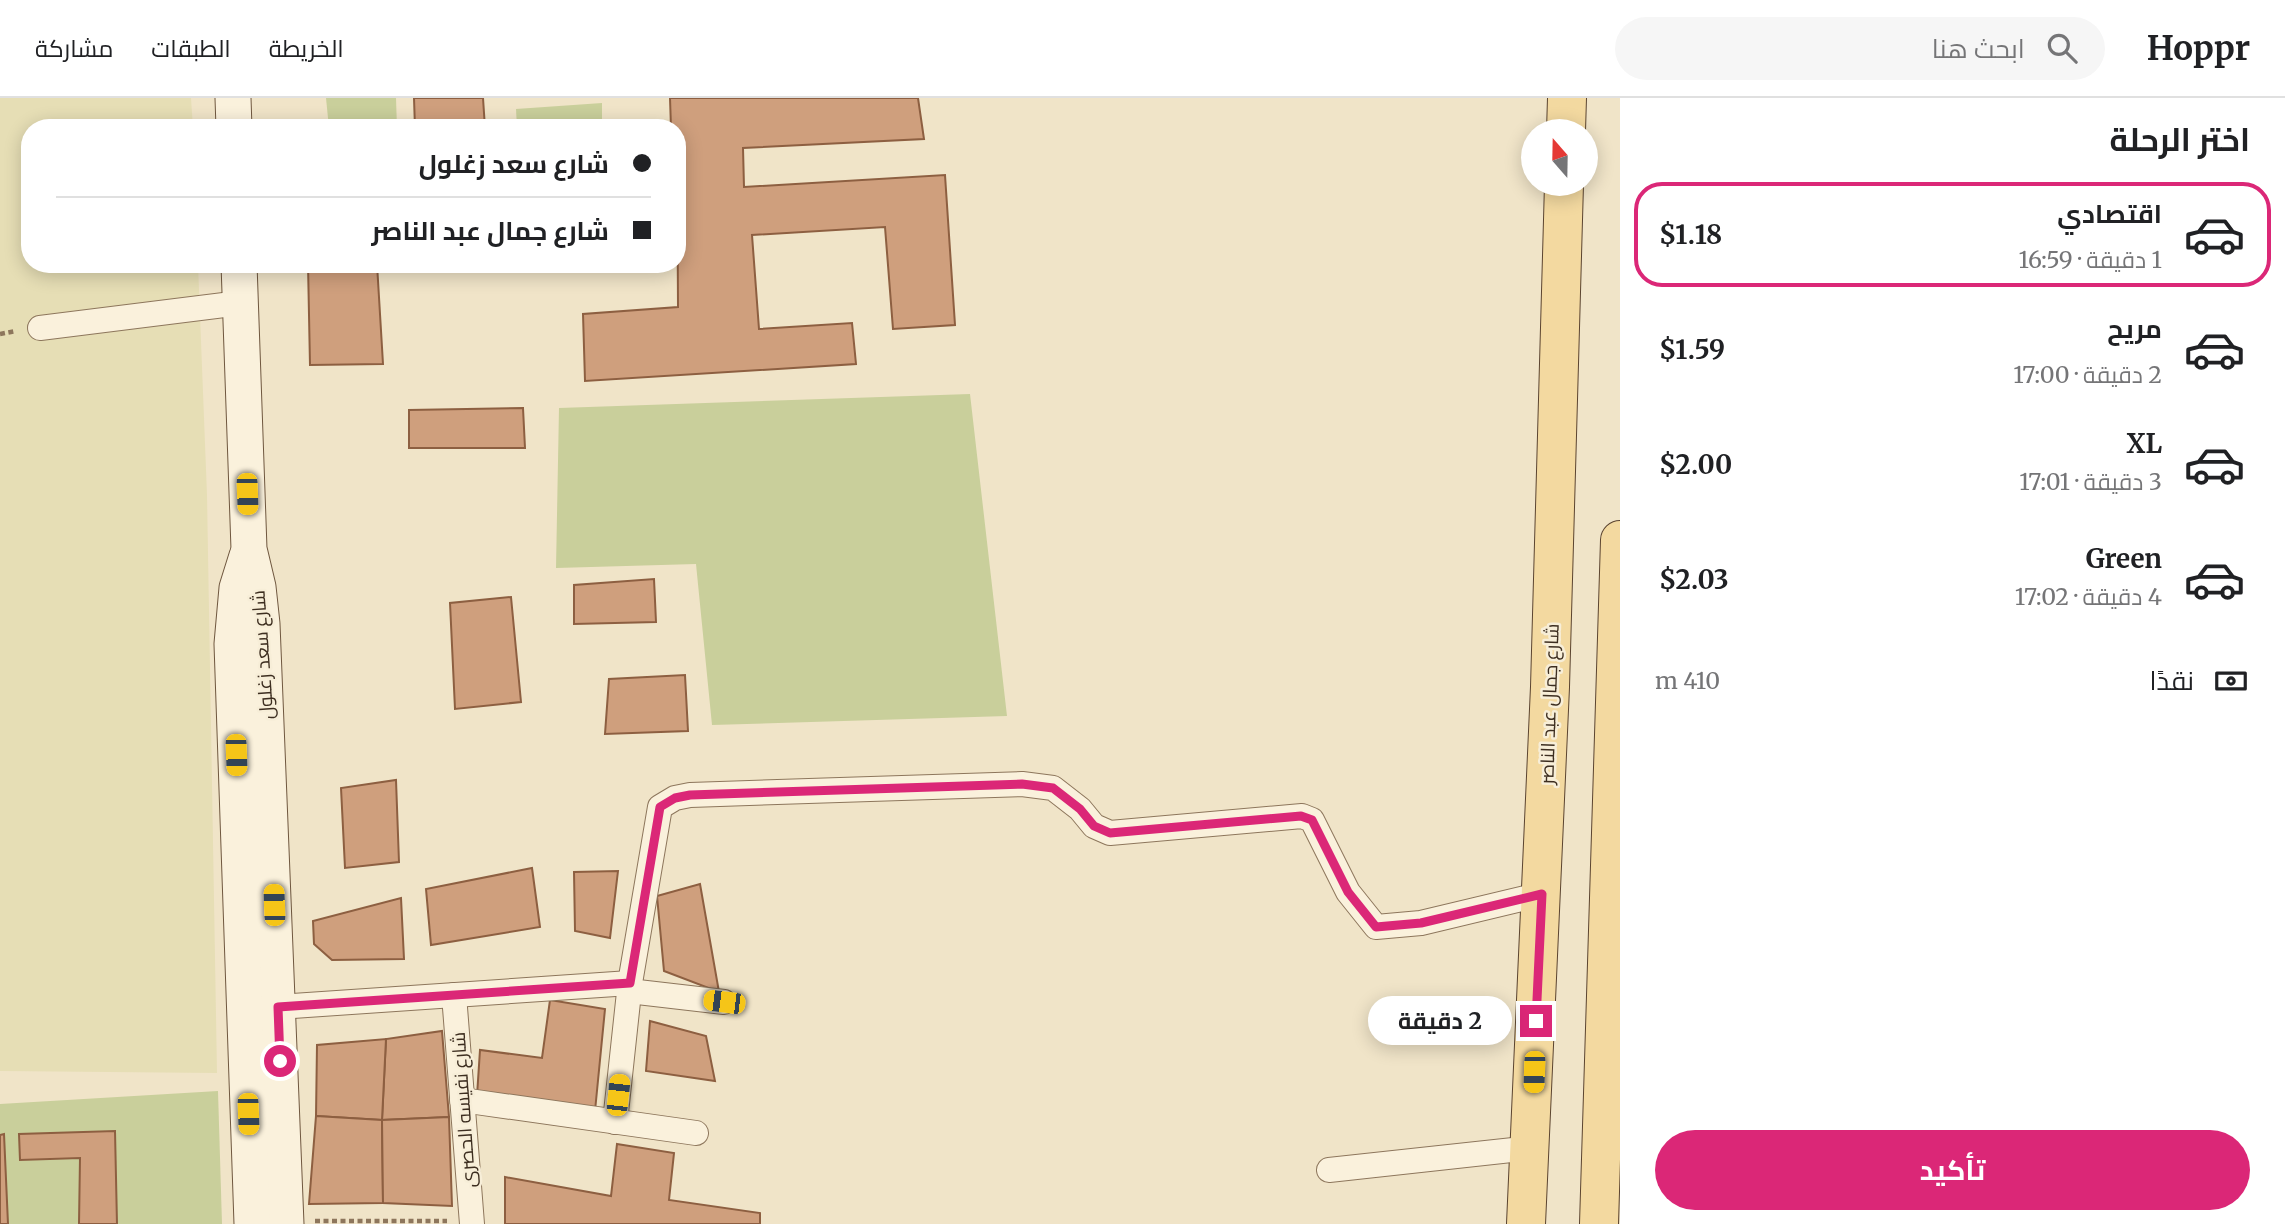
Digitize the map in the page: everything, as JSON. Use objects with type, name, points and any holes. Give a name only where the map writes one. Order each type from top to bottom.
[{"type":"main road","points":[[233,98],[234,119]]},
{"type":"main road","points":[[1566,119],[1567,98]]},
{"type":"main road","name":"شارع جمال عبد الناصر","points":[[1526,1224],[1542,894],[1564,196]]},
{"type":"main road","name":"شارع سعد زغلول","points":[[239,273],[249,549],[258,587],[262,624],[286,1223]]},
{"type":"main road","points":[[1599,1224],[1620,540]]},
{"type":"main road","name":"شارع سعد زغلول","points":[[249,549],[237,588],[232,644],[252,1224]]},
{"type":"street","points":[[40,328],[240,303]]},
{"type":"street","points":[[615,1122],[630,987],[660,807],[675,798],[690,795],[1022,784],[1053,788],[1080,809],[1094,826],[1110,833],[1301,816],[1312,820],[1348,892],[1376,927],[1421,923],[1542,894]]},
{"type":"street","points":[[278,1007],[630,987],[724,1002]]},
{"type":"street","name":"شارع نفيسه الحصرى","points":[[454,995],[472,1222]]},
{"type":"street","points":[[462,1100],[696,1133]]},
{"type":"street","points":[[1329,1170],[1531,1148]]},
{"type":"path","points":[[286,1223],[472,1222]]},
{"type":"shaded area","points":[[0,98],[191,98],[192,119],[21,119],[21,273],[198,273],[207,495],[217,1073],[0,1071]]},
{"type":"green space","points":[[326,98],[396,98],[397,119],[328,119]]},
{"type":"green space","points":[[602,103],[602,119],[517,119],[516,109]]},
{"type":"green space","points":[[970,394],[1007,716],[712,725],[696,564],[556,568],[559,408]]},
{"type":"green space","points":[[218,1091],[222,1224],[0,1224],[0,1104]]},
{"type":"building","points":[[414,98],[483,98],[484,119],[415,119]]},
{"type":"building","points":[[670,98],[918,98],[924,139],[743,148],[744,187],[945,175],[955,325],[893,329],[885,227],[752,235],[759,329],[852,323],[856,364],[585,381],[583,314],[678,307],[678,273],[686,273],[686,119],[671,119]]},
{"type":"building","points":[[308,273],[378,273],[383,364],[310,365]]},
{"type":"building","points":[[523,408],[525,448],[409,448],[409,410]]},
{"type":"building","points":[[654,579],[656,622],[574,624],[574,585]]},
{"type":"building","points":[[511,597],[521,702],[455,709],[450,603]]},
{"type":"building","points":[[685,675],[688,731],[605,734],[609,679]]},
{"type":"building","points":[[396,780],[399,862],[345,868],[341,788]]},
{"type":"building","points":[[532,868],[540,927],[431,945],[426,889]]},
{"type":"building","points":[[618,871],[610,938],[575,931],[574,872]]},
{"type":"building","points":[[700,884],[719,992],[664,971],[657,896]]},
{"type":"building","points":[[401,898],[404,959],[332,960],[314,944],[313,921]]},
{"type":"building","points":[[550,1000],[605,1009],[595,1111],[477,1096],[480,1050],[542,1058]]},
{"type":"building","points":[[650,1021],[706,1036],[715,1081],[646,1071]]},
{"type":"building","points":[[442,1031],[449,1117],[382,1120],[386,1039]]},
{"type":"building","points":[[386,1039],[382,1120],[316,1116],[317,1045]]},
{"type":"building","points":[[316,1116],[382,1120],[383,1203],[309,1204]]},
{"type":"building","points":[[449,1117],[452,1206],[383,1203],[382,1120]]},
{"type":"building","points":[[115,1131],[117,1224],[79,1224],[80,1158],[20,1160],[19,1134]]},
{"type":"building","points":[[4,1134],[8,1224],[0,1224],[0,1135]]},
{"type":"building","points":[[617,1144],[674,1153],[669,1200],[760,1213],[760,1224],[505,1224],[505,1177],[611,1196]]},
{"type":"route","points":[[280,1061],[278,1007],[630,983],[660,807],[675,798],[690,795],[1022,784],[1053,788],[1080,809],[1094,826],[1110,833],[1301,816],[1312,820],[1348,892],[1376,927],[1421,923],[1542,894],[1536,1021]]}]
